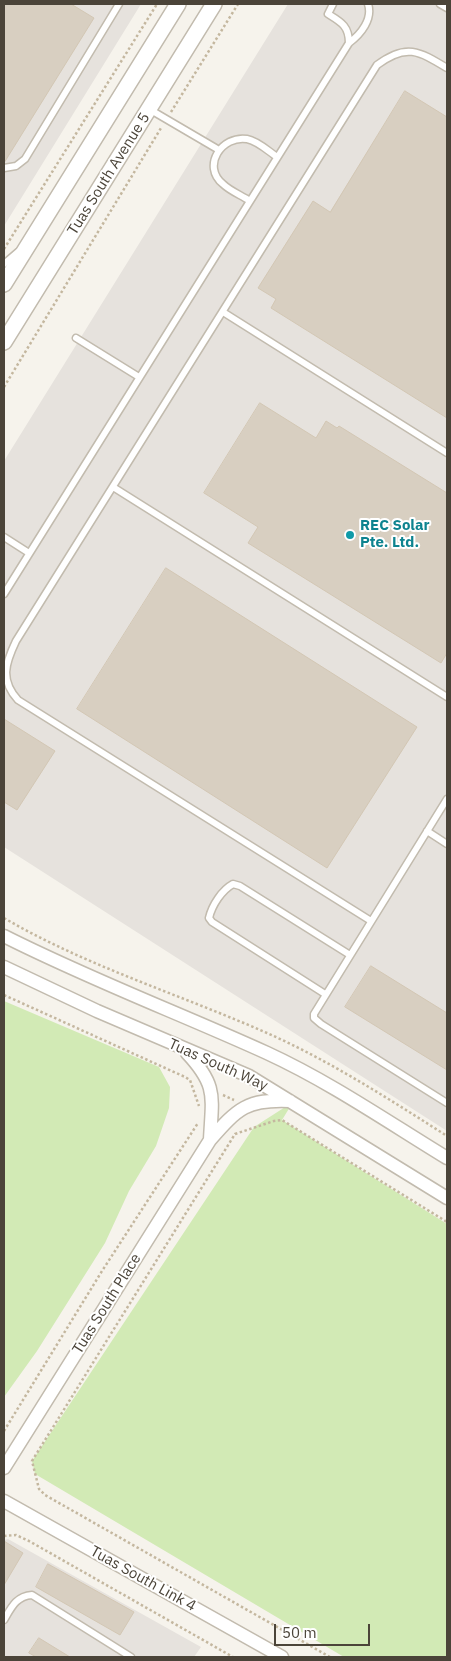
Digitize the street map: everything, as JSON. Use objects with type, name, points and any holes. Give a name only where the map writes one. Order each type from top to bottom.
[{"type":"street","name":"Tuas South Avenue 5","points":[[4,284],[178,4]]},
{"type":"street","name":"Tuas South Avenue 5","points":[[4,342],[214,4]]},
{"type":"street","name":"Tuas South Way","points":[[4,936],[69,969],[268,1053],[320,1080],[447,1158]]},
{"type":"street","name":"Tuas South Way","points":[[4,966],[184,1050],[249,1076],[447,1198]]},
{"type":"street","name":"Tuas South Place","points":[[184,1050],[203,1070],[213,1090],[210,1140]]},
{"type":"street","name":"Tuas South Place","points":[[4,1468],[210,1140],[229,1118],[246,1105],[266,1100],[293,1102]]},
{"type":"street","name":"Tuas South Link 4","points":[[4,1501],[282,1657]]},
{"type":"lane","points":[[4,168],[16,166],[24,159],[119,4]]},
{"type":"lane","points":[[333,4],[328,14],[344,24],[349,33],[349,43]]},
{"type":"lane","points":[[4,594],[349,43],[358,36],[369,18],[368,4]]},
{"type":"lane","points":[[440,4],[447,8]]},
{"type":"lane","points":[[371,921],[18,700],[10,692],[5,681],[5,670],[12,650],[113,486],[378,66],[400,51],[413,51],[423,53],[447,68]]},
{"type":"lane","points":[[150,109],[219,150]]},
{"type":"lane","points":[[250,200],[222,184],[217,176],[215,158],[219,150],[225,143],[234,139],[246,139],[252,140],[277,157]]},
{"type":"lane","points":[[4,264],[28,244]]},
{"type":"lane","points":[[223,312],[447,453]]},
{"type":"lane","points":[[76,338],[139,376]]},
{"type":"lane","points":[[113,486],[447,697]]},
{"type":"lane","points":[[4,537],[29,553]]},
{"type":"lane","points":[[447,799],[325,994],[315,1011],[314,1018],[447,1103]]},
{"type":"lane","points":[[427,831],[447,844]]},
{"type":"lane","points":[[325,994],[212,922],[209,918],[210,912],[217,900],[232,884],[240,886],[350,955]]},
{"type":"lane","points":[[4,1620],[21,1597],[32,1595],[130,1657]]},
{"type":"path","points":[[4,248],[157,4]]},
{"type":"path","points":[[4,387],[238,4]]},
{"type":"path","points":[[4,995],[185,1076],[190,1080],[201,1115]]},
{"type":"path","points":[[330,1657],[44,1495],[39,1489],[32,1461],[235,1134],[282,1120],[447,1222]]},
{"type":"path","points":[[4,1431],[102,1271],[199,1122]]},
{"type":"path","points":[[4,1536],[16,1535],[234,1657]]},
{"type":"shaded area","points":[[4,4],[141,4],[4,226]]},
{"type":"shaded area","points":[[288,4],[447,4],[447,1131],[4,847],[4,461]]},
{"type":"shaded area","points":[[8,1539],[201,1647],[194,1657],[4,1657],[4,1540]]},
{"type":"green space","points":[[4,1001],[159,1067],[170,1087],[169,1108],[156,1146],[129,1191],[105,1243],[37,1351],[4,1397]]},
{"type":"green space","points":[[293,1102],[282,1120],[447,1224],[447,1657],[344,1657],[35,1474],[32,1461],[254,1127]]},
{"type":"building","points":[[4,4],[71,4],[94,18],[4,163]]},
{"type":"building","points":[[405,91],[447,117],[447,418],[271,308],[276,299],[258,288],[313,201],[330,212]]},
{"type":"building","name":"REC Solar Pte. Ltd.","points":[[260,403],[316,438],[326,421],[337,428],[339,426],[447,493],[447,653],[441,663],[248,543],[258,527],[204,493]]},
{"type":"building","points":[[166,568],[417,727],[327,868],[77,709]]},
{"type":"building","points":[[4,719],[55,751],[17,810],[4,802]]},
{"type":"building","points":[[371,966],[447,1013],[447,1070],[345,1007]]},
{"type":"building","points":[[4,1541],[23,1553],[4,1585]]},
{"type":"building","points":[[48,1564],[134,1612],[120,1635],[36,1587]]},
{"type":"building","points":[[39,1638],[70,1657],[36,1657],[29,1653]]},
{"type":"place","name":"REC Solar Pte. Ltd.","points":[[350,535]]}]
